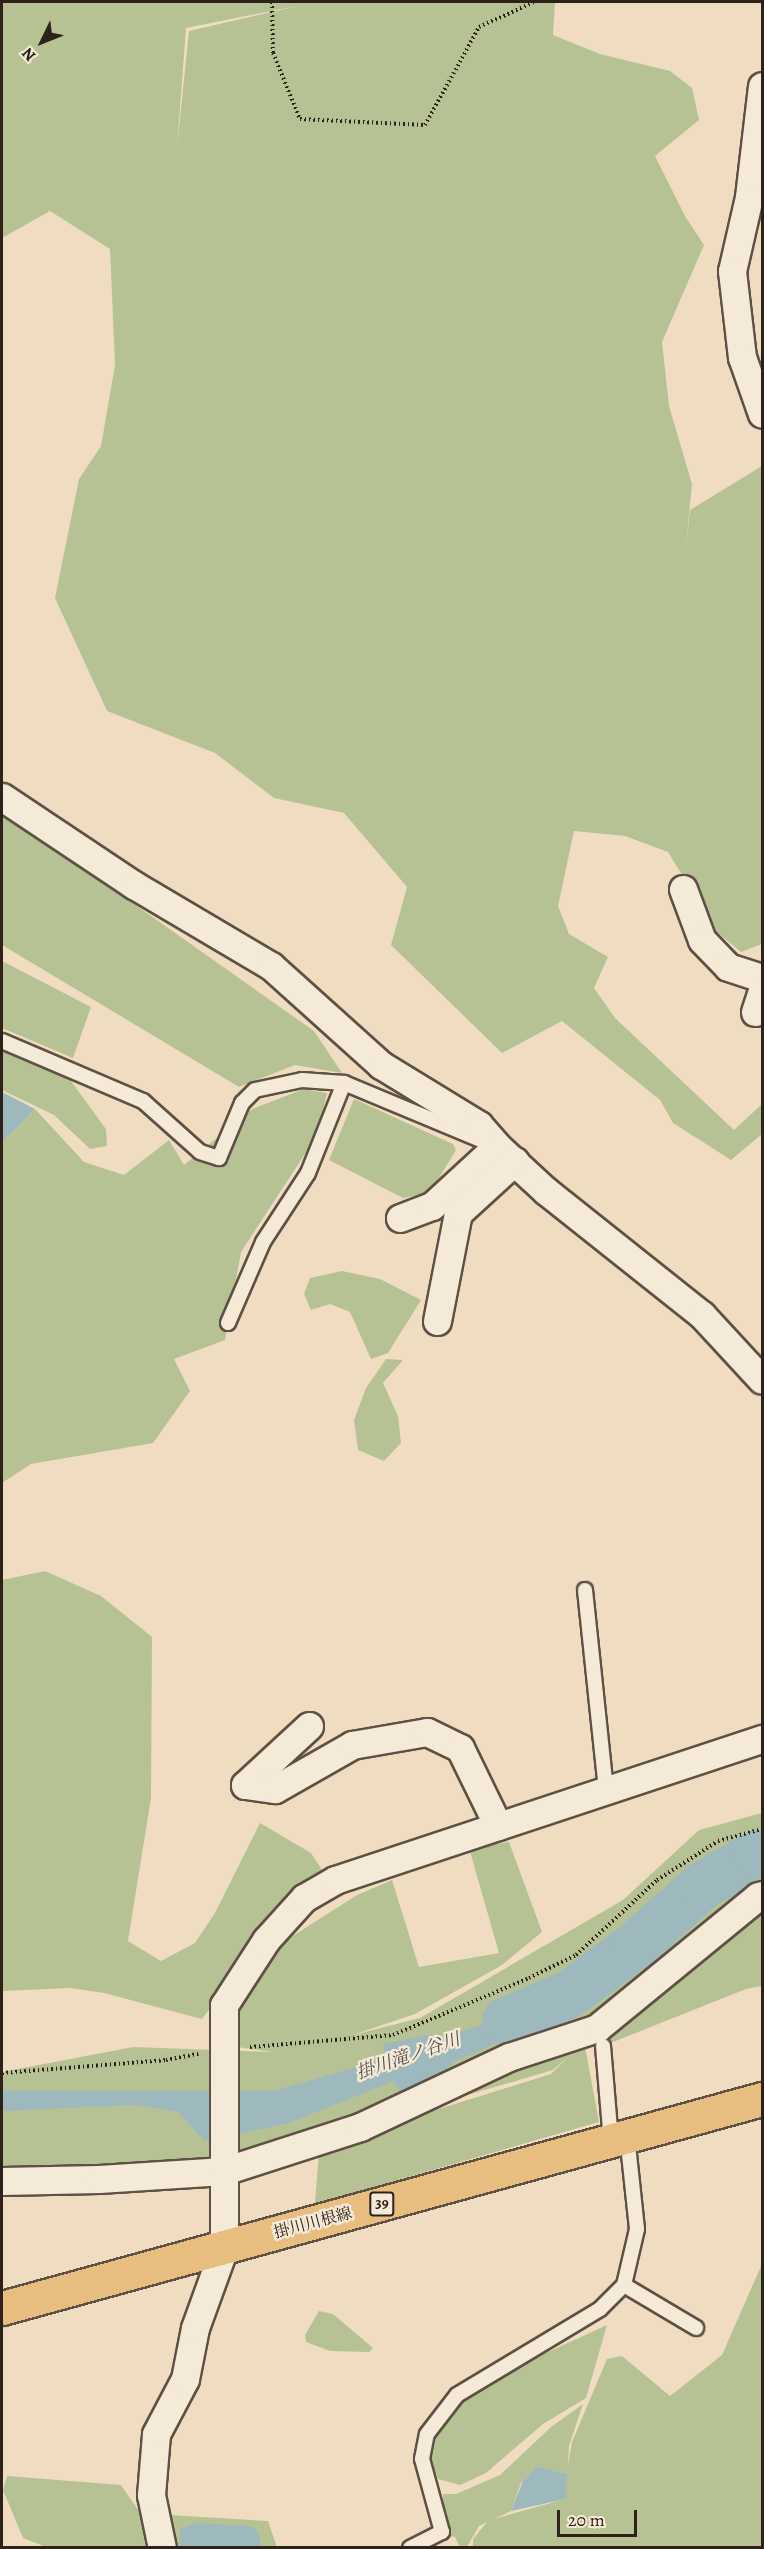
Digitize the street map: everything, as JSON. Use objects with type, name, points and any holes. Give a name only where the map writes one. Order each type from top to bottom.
[{"type":"main road","name":"掛川川根線","points":[[2,2308],[762,2099]]},
{"type":"street","points":[[762,86],[749,197],[732,271],[742,357],[762,414]]},
{"type":"street","points":[[2,797],[134,885],[272,966],[381,1065],[479,1125],[546,1191],[702,1315],[762,1380]]},
{"type":"street","points":[[683,889],[702,940],[728,967],[762,978]]},
{"type":"street","points":[[399,1218],[432,1206],[506,1153]]},
{"type":"street","points":[[437,1321],[458,1214],[506,1153]]},
{"type":"street","points":[[309,1726],[245,1785],[275,1789],[352,1745],[427,1732],[460,1748],[498,1826]]},
{"type":"street","points":[[162,2547],[150,2495],[156,2434],[185,2379],[195,2328],[224,2248],[224,2005],[266,1940],[304,1898],[335,1880],[762,1739]]},
{"type":"street","points":[[2,2181],[99,2179],[224,2171],[360,2127],[508,2057],[597,2028],[762,1895]]},
{"type":"lane","points":[[2,1041],[143,1101],[200,1152],[219,1158],[242,1103],[255,1090],[302,1080],[344,1083],[506,1153]]},
{"type":"lane","points":[[228,1323],[263,1242],[308,1173],[344,1083]]},
{"type":"lane","points":[[585,1590],[606,1790]]},
{"type":"lane","points":[[410,2547],[442,2532],[422,2459],[427,2434],[456,2395],[600,2309],[624,2285],[637,2229],[603,2046]]},
{"type":"lane","points":[[624,2285],[696,2328]]},
{"type":"path","points":[[272,2],[273,53],[300,119],[426,125],[479,27],[534,2]]},
{"type":"path","points":[[2,2073],[166,2060],[225,2049],[393,2035],[529,1978],[576,1955],[657,1880],[718,1841],[762,1829]]},
{"type":"green space","points":[[2,2],[555,2],[553,35],[600,54],[670,71],[692,88],[699,120],[655,156],[685,216],[704,245],[662,342],[669,406],[692,484],[685,555],[690,510],[762,466],[762,944],[741,952],[717,932],[668,852],[625,836],[574,831],[558,906],[569,934],[608,957],[594,988],[615,1018],[734,1130],[762,1104],[762,1134],[731,1160],[673,1123],[660,1100],[562,1021],[502,1053],[391,945],[407,887],[344,813],[274,798],[215,753],[107,711],[55,598],[79,479],[101,446],[115,365],[110,249],[50,211],[2,238]],"holes":[[[302,5],[189,31],[177,148],[186,28]]]},
{"type":"green space","points":[[2,815],[90,873],[314,1031],[342,1073],[295,1065],[239,1087],[2,945]]},
{"type":"green space","points":[[2,961],[91,1007],[73,1058],[2,1028]]},
{"type":"green space","points":[[2,1041],[57,1062],[106,1129],[107,1146],[90,1149],[54,1115],[2,1090]]},
{"type":"green space","points":[[304,1089],[327,1093],[318,1134],[241,1252],[225,1340],[174,1359],[190,1391],[153,1443],[31,1464],[2,1483],[2,1143],[35,1109],[84,1162],[124,1175],[169,1140],[184,1165],[252,1109]]},
{"type":"green space","points":[[354,1099],[453,1144],[456,1150],[430,1193],[403,1198],[329,1160]]},
{"type":"green space","points":[[342,1271],[380,1279],[421,1300],[388,1353],[371,1359],[350,1312],[330,1304],[311,1310],[304,1294],[310,1278]]},
{"type":"green space","points":[[386,1359],[403,1360],[383,1383],[398,1416],[401,1443],[384,1461],[358,1450],[354,1420],[366,1388]]},
{"type":"green space","points":[[45,1571],[101,1596],[152,1637],[151,1798],[128,1941],[161,1961],[195,1943],[215,1913],[260,1823],[311,1853],[326,1876],[267,1932],[202,2019],[104,1993],[70,1988],[2,1991],[2,1580]]},
{"type":"green space","points":[[762,1813],[762,1986],[746,1989],[603,2046],[584,2041],[599,2122],[315,2204],[320,2139],[224,2171],[2,2181],[2,2072],[133,2047],[273,2052],[237,2047],[236,2014],[277,1946],[357,1895],[392,1880],[419,1967],[499,1953],[469,1848],[509,1842],[542,1932],[502,1965],[415,2014],[353,2035],[420,2018],[623,1900],[699,1830]],"holes":[[[568,2057],[551,2074],[397,2122],[331,2135],[553,2070]]]},
{"type":"green space","points":[[762,2264],[762,2547],[473,2547],[473,2539],[487,2522],[479,2526],[467,2547],[460,2547],[455,2537],[442,2535],[443,2494],[456,2494],[500,2475],[551,2427],[583,2404],[569,2446],[568,2465],[572,2442],[607,2359],[622,2356],[670,2396],[722,2355]],"holes":[[[537,2466],[567,2474],[565,2499],[494,2519],[511,2511],[521,2483]]]},
{"type":"green space","points":[[319,2311],[333,2314],[373,2348],[369,2352],[330,2351],[306,2342],[305,2335]]},
{"type":"green space","points":[[607,2325],[586,2398],[543,2424],[486,2473],[460,2485],[438,2479],[429,2453],[442,2417],[509,2370]]},
{"type":"green space","points":[[7,2476],[121,2485],[139,2511],[148,2547],[46,2547],[23,2538],[3,2490]]},
{"type":"green space","points":[[169,2515],[268,2521],[277,2547],[170,2547]]},
{"type":"water","points":[[2,1092],[35,1109],[2,1143]]},
{"type":"water","points":[[762,1852],[762,1869],[720,1887],[643,1946],[627,1952],[741,1858]]},
{"type":"water","points":[[560,1991],[577,2001],[551,2020],[456,2061],[433,2082],[402,2096],[394,2081],[289,2123],[205,2141],[178,2112],[134,2105],[2,2111],[2,2091],[275,2091],[386,2058],[383,2044],[427,2035],[442,2037],[476,2027]]},
{"type":"water","points":[[537,2466],[567,2474],[566,2499],[511,2511],[523,2481]]},
{"type":"water","points":[[196,2523],[251,2526],[259,2533],[261,2547],[180,2547],[180,2529]]},
{"type":"waterway","name":"掛川滝ノ谷川","points":[[506,2021],[568,1995],[636,1945],[702,1886],[755,1855],[762,1854]]}]
